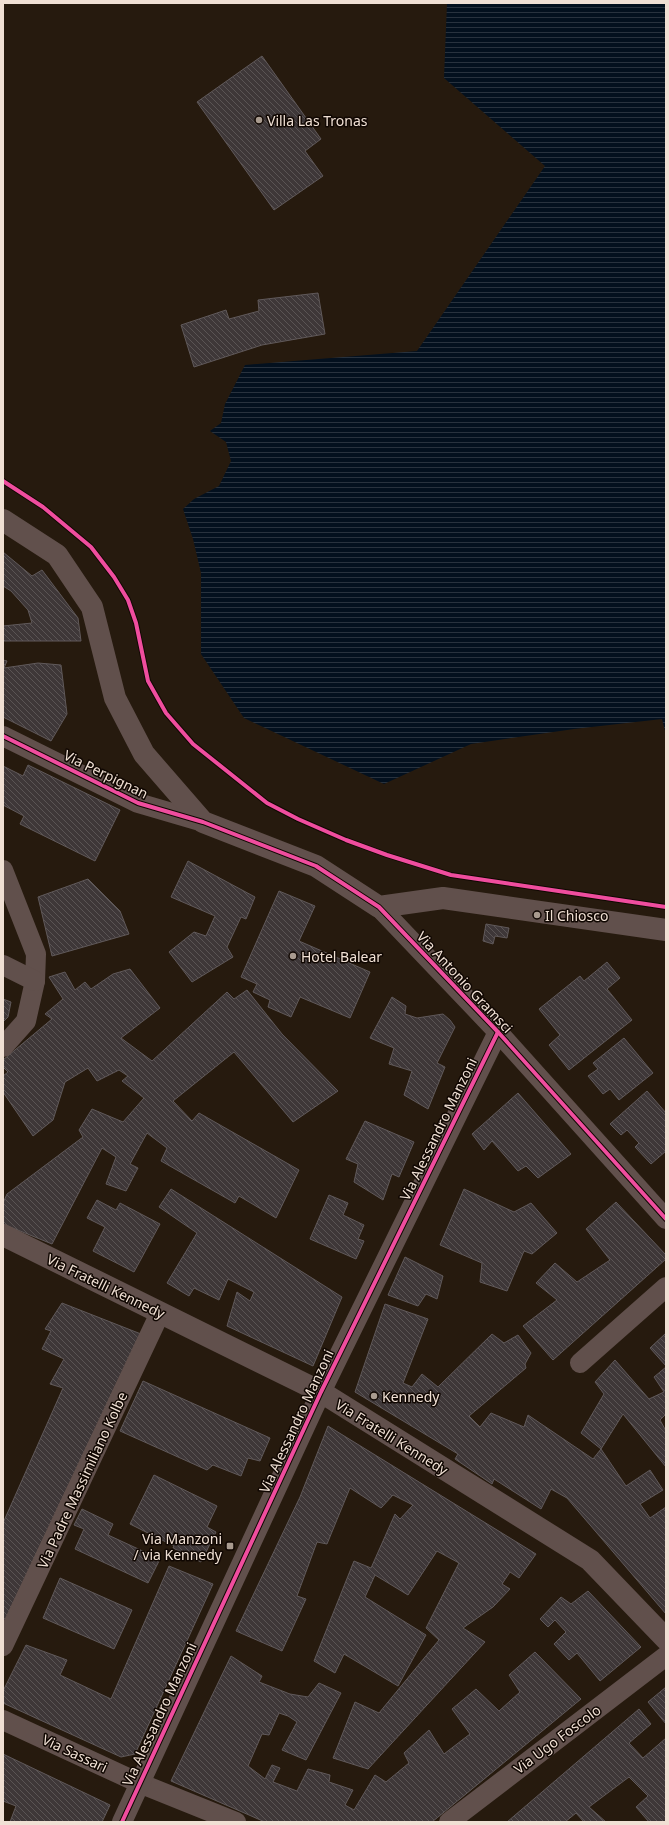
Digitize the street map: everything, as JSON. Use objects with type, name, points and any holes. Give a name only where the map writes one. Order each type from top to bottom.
[{"type":"street","points":[[3,520],[58,555],[92,607],[115,698],[144,754],[203,822]]},
{"type":"street","name":"Via Perpignan","points":[[3,736],[138,803],[203,822]]},
{"type":"street","name":"Via Antonio Gramsci","points":[[203,822],[316,866],[379,907],[498,1032],[666,1219]]},
{"type":"street","points":[[3,870],[36,954],[35,980],[26,1021],[3,1047]]},
{"type":"street","points":[[379,907],[444,898],[666,930]]},
{"type":"street","points":[[3,965],[35,980]]},
{"type":"street","name":"Via Alessandro Manzoni","points":[[122,1822],[321,1392],[498,1032]]},
{"type":"street","name":"Via Fratelli Kennedy","points":[[3,1235],[321,1392],[590,1560],[666,1639]]},
{"type":"street","points":[[580,1363],[666,1287]]},
{"type":"street","name":"Via Padre Massimiliano Kolbe","points":[[3,1646],[160,1313]]},
{"type":"street","name":"Via Ugo Foscolo","points":[[449,1822],[666,1656]]},
{"type":"street","name":"Via Sassari","points":[[3,1720],[140,1784],[236,1822]]},
{"type":"water","points":[[447,3],[666,3],[666,735],[662,719],[574,729],[471,744],[384,784],[244,718],[201,654],[201,573],[193,539],[183,509],[194,499],[219,486],[231,461],[226,442],[210,431],[221,423],[225,404],[245,365],[417,351],[545,166],[444,78]]},
{"type":"building","name":"Villa Las Tronas","points":[[262,56],[321,139],[305,151],[323,176],[274,210],[197,102]]},
{"type":"building","points":[[318,293],[325,334],[262,345],[194,367],[181,325],[226,310],[229,319],[259,311],[258,300]]},
{"type":"building","points":[[3,552],[32,576],[42,570],[78,618],[81,641],[3,641],[3,626],[32,623],[28,610],[11,591],[3,586]]},
{"type":"building","points":[[3,660],[7,661],[4,668],[38,663],[61,665],[67,714],[51,741],[3,717]]},
{"type":"building","points":[[28,765],[120,810],[95,861],[20,824],[24,816],[3,805],[3,766],[23,776]]},
{"type":"building","points":[[188,861],[255,897],[246,919],[241,917],[227,947],[233,957],[192,982],[169,952],[194,932],[206,936],[215,916],[171,897]]},
{"type":"building","points":[[88,879],[120,911],[129,934],[52,956],[38,897]]},
{"type":"building","name":"Hotel Balear","points":[[279,891],[315,906],[299,941],[370,972],[350,1018],[300,997],[291,1017],[268,1007],[270,1000],[253,992],[257,984],[241,977]]},
{"type":"building","points":[[486,924],[509,928],[507,938],[495,936],[493,944],[483,941]]},
{"type":"building","points":[[607,962],[620,978],[607,989],[632,1020],[569,1070],[549,1045],[560,1035],[539,1009],[580,976],[584,981]]},
{"type":"building","points":[[130,969],[160,1008],[121,1038],[152,1061],[227,992],[234,999],[247,990],[282,1034],[338,1091],[293,1122],[234,1052],[173,1101],[192,1121],[199,1113],[299,1170],[276,1218],[239,1196],[235,1203],[161,1161],[167,1148],[147,1133],[130,1164],[138,1168],[126,1191],[106,1184],[116,1157],[102,1148],[52,1244],[3,1224],[3,1203],[7,1194],[83,1137],[79,1130],[92,1109],[123,1122],[144,1098],[122,1081],[128,1076],[119,1070],[97,1081],[88,1068],[65,1082],[53,1120],[33,1136],[3,1092],[3,1076],[8,1072],[3,1067],[3,1060],[52,1019],[45,1014],[63,999],[49,977],[65,972],[75,990],[85,982],[91,989],[113,974]]},
{"type":"building","points":[[392,997],[406,1006],[405,1014],[417,1018],[443,1014],[455,1027],[437,1063],[445,1067],[428,1109],[404,1095],[412,1071],[389,1064],[394,1048],[370,1038]]},
{"type":"building","points":[[3,999],[11,1002],[8,1017],[3,1022]]},
{"type":"building","points":[[624,1038],[653,1073],[619,1100],[610,1089],[603,1094],[588,1076],[598,1069],[593,1063]]},
{"type":"building","points":[[647,1091],[666,1113],[666,1151],[651,1164],[635,1147],[639,1143],[627,1130],[621,1135],[610,1124]]},
{"type":"building","points":[[518,1093],[571,1154],[538,1178],[526,1166],[518,1171],[492,1141],[484,1150],[472,1134]]},
{"type":"building","points":[[365,1121],[414,1142],[399,1177],[392,1174],[383,1200],[354,1182],[358,1164],[346,1159]]},
{"type":"building","points":[[171,1189],[342,1297],[313,1366],[227,1326],[237,1292],[250,1301],[254,1292],[228,1279],[219,1300],[194,1288],[189,1296],[167,1283],[197,1233],[159,1207]]},
{"type":"building","points":[[464,1189],[514,1212],[531,1203],[557,1233],[532,1254],[524,1251],[507,1291],[480,1282],[482,1263],[440,1245]]},
{"type":"building","points":[[329,1195],[348,1203],[343,1215],[364,1225],[358,1239],[364,1241],[356,1259],[310,1239]]},
{"type":"building","points":[[97,1200],[116,1210],[120,1203],[160,1224],[134,1272],[93,1251],[105,1227],[87,1218]]},
{"type":"building","points":[[616,1202],[666,1255],[666,1259],[553,1360],[523,1326],[557,1300],[536,1283],[555,1263],[577,1282],[610,1260],[586,1229]]},
{"type":"building","points":[[405,1257],[443,1276],[437,1299],[426,1294],[418,1306],[388,1295]]},
{"type":"building","points":[[62,1303],[141,1334],[3,1629],[3,1523],[63,1388],[50,1384],[64,1359],[42,1349],[51,1331],[45,1329]]},
{"type":"building","points":[[385,1304],[428,1319],[403,1383],[412,1387],[422,1374],[438,1387],[492,1334],[504,1343],[518,1335],[531,1353],[525,1364],[526,1368],[469,1416],[480,1427],[491,1413],[524,1427],[528,1415],[593,1459],[601,1449],[626,1486],[650,1470],[663,1490],[640,1504],[650,1518],[666,1507],[666,1614],[567,1498],[551,1489],[541,1509],[494,1479],[492,1484],[455,1459],[458,1454],[355,1392]]},
{"type":"building","points":[[666,1333],[666,1366],[650,1348]]},
{"type":"building","points":[[615,1360],[649,1399],[664,1392],[654,1377],[666,1367],[666,1414],[660,1420],[666,1431],[666,1467],[623,1414],[601,1449],[581,1433],[604,1394],[595,1382]]},
{"type":"building","points":[[143,1381],[270,1438],[260,1461],[248,1458],[241,1476],[213,1465],[207,1470],[120,1431]]},
{"type":"building","points":[[328,1426],[536,1554],[519,1578],[510,1572],[502,1584],[510,1589],[493,1607],[463,1628],[485,1642],[368,1769],[333,1758],[355,1702],[379,1713],[439,1640],[426,1628],[459,1563],[437,1551],[408,1595],[375,1575],[365,1597],[426,1635],[398,1686],[344,1654],[335,1673],[314,1661],[354,1561],[371,1568],[395,1514],[400,1519],[413,1505],[393,1495],[381,1508],[350,1488],[327,1544],[317,1542],[297,1596],[306,1599],[282,1651],[236,1631],[300,1497]]},
{"type":"building","points":[[154,1475],[217,1506],[207,1527],[216,1532],[201,1562],[173,1548],[174,1546],[130,1524]]},
{"type":"building","points":[[82,1509],[113,1524],[108,1535],[160,1559],[148,1583],[75,1549],[84,1529],[74,1525]]},
{"type":"building","points":[[169,1566],[213,1584],[135,1754],[121,1757],[3,1703],[3,1691],[26,1645],[67,1660],[60,1675],[111,1699]]},
{"type":"building","points":[[60,1578],[132,1610],[114,1649],[43,1618]]},
{"type":"building","points":[[588,1591],[641,1647],[600,1681],[577,1653],[569,1660],[554,1644],[566,1632],[555,1620],[548,1627],[540,1619],[561,1597],[571,1604]]},
{"type":"building","points":[[535,1652],[581,1699],[432,1822],[265,1822],[171,1781],[231,1656],[262,1676],[259,1682],[290,1694],[308,1697],[319,1683],[341,1693],[306,1760],[282,1750],[297,1722],[288,1716],[279,1713],[269,1735],[262,1734],[248,1766],[265,1779],[272,1765],[280,1768],[273,1782],[297,1791],[308,1769],[330,1775],[329,1782],[353,1790],[345,1805],[354,1810],[375,1775],[386,1782],[409,1763],[404,1753],[429,1730],[444,1754],[470,1734],[452,1709],[476,1689],[499,1711],[520,1692],[509,1675]]},
{"type":"building","points":[[666,1687],[666,1724],[648,1702]]},
{"type":"building","points":[[639,1709],[651,1724],[629,1743],[643,1758],[666,1738],[666,1822],[649,1822],[636,1807],[648,1796],[629,1777],[589,1807],[606,1822],[584,1822],[576,1813],[565,1822],[507,1822]]},
{"type":"building","points":[[3,1754],[110,1805],[102,1822],[10,1822],[16,1806],[3,1801]]},
{"type":"cycle path","points":[[3,481],[43,507],[91,547],[114,577],[128,600],[136,623],[148,681],[166,713],[193,744],[267,803],[298,819],[346,840],[387,855],[451,875],[666,907]]},
{"type":"cycle path","points":[[3,736],[138,803],[203,822],[316,866],[379,907],[498,1032],[666,1219]]},
{"type":"cycle path","points":[[122,1822],[321,1392],[498,1032]]},
{"type":"place","name":"Villa Las Tronas","points":[[259,120]]},
{"type":"place","name":"Il Chiosco","points":[[537,915]]},
{"type":"place","name":"Hotel Balear","points":[[293,956]]},
{"type":"place","name":"Kennedy","points":[[374,1396]]},
{"type":"place","name":"Via Manzoni / via Kennedy","points":[[230,1546]]}]
